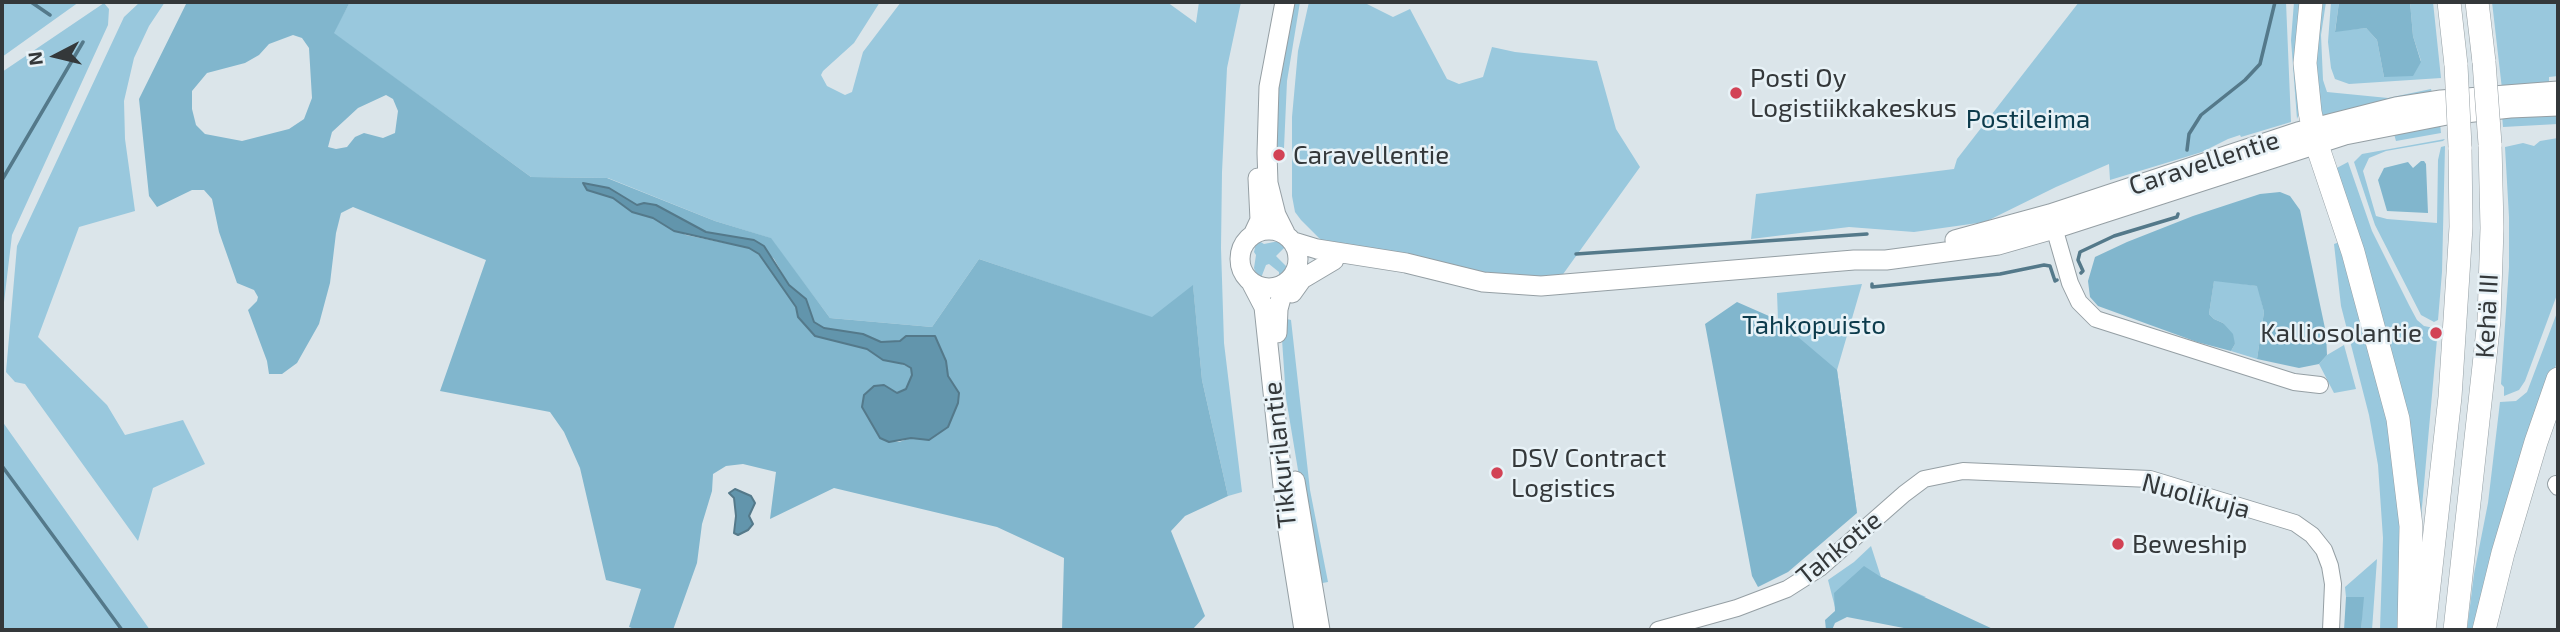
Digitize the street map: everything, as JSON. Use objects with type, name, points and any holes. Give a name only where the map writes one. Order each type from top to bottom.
[{"type":"highway","points":[[2311,2],[2305,63],[2315,136],[2353,252],[2398,419],[2411,526],[2409,630]]},
{"type":"highway","name":"Kehä III","points":[[2424,630],[2450,397],[2461,227],[2456,65],[2448,2]]},
{"type":"highway","name":"Kehä III","points":[[2455,630],[2489,320],[2492,229],[2490,144],[2477,2]]},
{"type":"highway","points":[[2484,630],[2507,540],[2558,379]]},
{"type":"main road","points":[[1273,2],[1259,86],[1256,140],[1260,220],[1242,249],[1240,260],[1251,282],[1268,288],[1290,277],[1298,254],[1276,215],[1268,183],[1269,87],[1285,2]]},
{"type":"main road","name":"Caravellentie","points":[[1289,238],[1317,249],[1377,257],[1483,282],[1541,286],[1948,253],[1998,245],[2052,222],[2396,107],[2441,100],[2558,90]]},
{"type":"main road","name":"Caravellentie","points":[[2315,136],[2447,115],[2558,106]]},
{"type":"main road","points":[[1253,235],[1268,230],[1289,238]]},
{"type":"main road","name":"Caravellentie","points":[[1290,277],[1309,264],[1377,257]]},
{"type":"main road","points":[[1276,322],[1302,279],[1335,260]]},
{"type":"main road","name":"Tikkurilantie","points":[[1290,277],[1276,322],[1277,357],[1284,423],[1320,630]]},
{"type":"main road","name":"Tikkurilantie","points":[[1251,282],[1264,307],[1287,524],[1304,630]]},
{"type":"street","points":[[2052,222],[2074,292],[2087,312],[2096,319],[2294,382],[2320,385]]},
{"type":"street","name":"Nuolikuja","points":[[1931,476],[1963,471],[2150,480],[2295,523],[2312,535],[2324,550],[2330,566],[2333,584],[2331,630]]},
{"type":"street","name":"Tahkotie","points":[[1658,630],[1737,608],[1787,589],[1819,568],[1903,494],[1931,476]]},
{"type":"green space","points":[[2,2],[79,2],[2,57]]},
{"type":"green space","points":[[140,2],[165,2],[149,26],[134,58],[124,101],[125,139],[135,211],[79,227],[38,337],[107,405],[125,435],[183,420],[205,464],[153,488],[138,541],[25,384],[15,382],[6,372],[17,246],[124,17]]},
{"type":"green space","points":[[350,2],[880,2],[854,43],[821,75],[827,86],[845,95],[852,92],[863,52],[901,2],[1167,2],[1196,23],[1199,2],[1241,2],[1227,68],[1221,248],[1224,343],[1242,492],[1228,496],[1202,380],[1193,286],[1153,318],[979,259],[932,327],[830,318],[770,238],[715,221],[608,178],[531,177],[333,33]]},
{"type":"green space","points":[[1289,2],[1300,2],[1287,81],[1284,148],[1277,149],[1277,63]]},
{"type":"green space","points":[[1309,2],[1363,2],[1393,17],[1410,9],[1447,79],[1459,84],[1483,77],[1492,47],[1597,61],[1616,129],[1640,167],[1561,277],[1522,278],[1475,273],[1326,245],[1301,220],[1295,212],[1292,196],[1292,117],[1298,51]]},
{"type":"green space","name":"Postileima","points":[[2079,2],[2286,2],[2291,122],[2241,137],[2240,135],[2202,152],[2110,180],[2109,164],[1985,222],[1914,232],[1849,227],[1751,239],[1756,194],[1954,169],[1957,159]]},
{"type":"green space","points":[[2294,2],[2301,2],[2296,47],[2300,111],[2297,119],[2291,40]]},
{"type":"green space","points":[[2318,2],[2326,2],[2321,35],[2323,80],[2327,92],[2388,98],[2431,89],[2432,93],[2322,118],[2313,63]]},
{"type":"green space","points":[[2331,2],[2339,2],[2335,31],[2366,28],[2377,40],[2384,77],[2421,61],[2413,36],[2410,2],[2433,2],[2441,78],[2349,84],[2335,79],[2328,42]]},
{"type":"green space","points":[[2492,2],[2558,2],[2558,76],[2549,77],[2549,83],[2502,89]]},
{"type":"green space","points":[[104,3],[109,9],[108,25],[12,235],[2,319],[2,72]]},
{"type":"green space","points":[[2558,112],[2558,124],[2503,127],[2502,115]]},
{"type":"green space","points":[[2440,123],[2441,133],[2396,141],[2394,134]]},
{"type":"green space","points":[[2558,138],[2558,292],[2525,381],[2519,390],[2504,396],[2504,387],[2501,384],[2509,267],[2505,147],[2523,143],[2534,146],[2540,141]]},
{"type":"green space","points":[[2445,139],[2386,151],[2369,158],[2363,171],[2376,216],[2437,223],[2438,160],[2441,147],[2445,146],[2442,272],[2438,320],[2434,322],[2421,315],[2375,225],[2354,162],[2362,154]]},
{"type":"green space","points":[[2348,162],[2372,231],[2409,305],[2417,320],[2424,326],[2434,328],[2434,337],[2437,339],[2416,553],[2333,170]]},
{"type":"green space","points":[[1259,241],[1264,244],[1279,241],[1286,246],[1276,256],[1286,266],[1289,265],[1283,274],[1279,276],[1279,272],[1269,264],[1266,265],[1261,278],[1257,276],[1254,252]]},
{"type":"green space","points":[[2340,242],[2384,390],[2403,525],[2400,630],[2380,630],[2383,538],[2378,465],[2369,415],[2341,306],[2334,244]]},
{"type":"green space","points":[[2214,280],[2258,286],[2264,312],[2257,359],[2231,351],[2235,344],[2223,323],[2209,314]]},
{"type":"green space","name":"Tahkopuisto","points":[[1862,284],[1837,370],[1857,513],[1778,320],[1777,293]]},
{"type":"green space","points":[[2558,310],[2558,359],[2516,482],[2476,630],[2467,630],[2474,574],[2488,503],[2500,402],[2516,401],[2527,392]]},
{"type":"green space","points":[[1287,319],[1291,320],[1310,490],[1328,582],[1317,584],[1286,398],[1281,325]]},
{"type":"green space","points":[[2344,345],[2356,389],[2334,393],[2319,364],[2327,355]]},
{"type":"green space","points":[[2,421],[150,630],[2,630]]},
{"type":"green space","points":[[1871,546],[1881,577],[1926,597],[1836,611],[1828,580]]},
{"type":"green space","points":[[2377,559],[2372,630],[2361,630],[2363,598],[2346,597],[2345,587]]},
{"type":"shaded area","points":[[187,2],[350,2],[334,33],[531,177],[607,178],[715,221],[771,238],[830,318],[932,327],[979,259],[1152,317],[1193,285],[1202,380],[1228,496],[1185,516],[1171,531],[1205,616],[1192,630],[1062,630],[1064,558],[997,527],[834,488],[770,519],[776,472],[743,464],[726,466],[713,474],[697,563],[673,630],[637,630],[629,627],[641,589],[606,580],[580,468],[564,432],[550,412],[440,391],[486,260],[353,207],[341,213],[330,283],[319,324],[297,363],[282,374],[269,374],[267,361],[248,310],[258,297],[254,290],[237,283],[219,232],[212,199],[204,190],[192,190],[157,207],[149,196],[139,99]],"holes":[[[293,35],[302,38],[309,48],[312,98],[304,119],[289,129],[242,141],[205,134],[196,125],[192,109],[192,91],[207,73],[245,63],[259,55],[269,44]],[[386,95],[393,99],[398,111],[395,133],[383,138],[364,133],[355,137],[347,147],[328,147],[332,132],[358,108]],[[609,188],[637,205],[656,205],[706,232],[754,240],[774,259],[789,285],[806,299],[814,322],[824,328],[863,334],[881,342],[900,341],[906,336],[935,336],[946,361],[948,376],[959,393],[958,403],[948,427],[929,440],[911,438],[899,442],[880,438],[862,407],[864,395],[874,386],[884,385],[897,393],[906,389],[912,375],[911,368],[867,349],[815,336],[798,317],[796,307],[759,254],[749,248],[686,235],[653,218],[632,212],[613,198],[587,190]]]},
{"type":"shaded area","points":[[2339,2],[2410,2],[2413,36],[2421,62],[2413,76],[2384,77],[2377,40],[2366,28],[2335,32]]},
{"type":"shaded area","points":[[2421,161],[2426,164],[2428,213],[2387,211],[2378,180],[2384,168],[2408,162],[2413,168]]},
{"type":"shaded area","points":[[583,183],[609,188],[637,205],[656,205],[706,232],[754,240],[764,246],[789,285],[806,299],[814,322],[824,328],[863,334],[881,342],[900,341],[906,336],[935,336],[946,361],[948,376],[959,393],[958,403],[948,427],[929,440],[911,438],[889,442],[880,438],[862,407],[864,395],[874,386],[884,385],[897,393],[906,389],[912,375],[911,368],[883,360],[867,349],[815,336],[798,317],[796,307],[759,254],[749,248],[674,231],[653,218],[632,212],[613,198],[587,190]]},
{"type":"shaded area","points":[[2280,192],[2290,196],[2300,210],[2326,333],[2327,355],[2319,364],[2299,368],[2257,359],[2264,312],[2257,286],[2214,281],[2209,314],[2233,334],[2235,344],[2231,351],[2197,342],[2098,306],[2090,297],[2088,281],[2095,257],[2193,216],[2260,194]]},
{"type":"shaded area","points":[[1737,302],[1778,320],[1837,370],[1857,513],[1788,572],[1758,587],[1752,576],[1705,324]]},
{"type":"shaded area","points":[[735,489],[751,496],[755,503],[749,516],[753,524],[738,535],[734,533],[734,498],[729,493]]},
{"type":"shaded area","points":[[1864,566],[1881,577],[1995,630],[1914,630],[1847,617],[1835,623],[1832,630],[1826,630],[1825,620],[1835,611],[1834,593]]},
{"type":"shaded area","points":[[2346,597],[2364,597],[2361,630],[2344,630]]},
{"type":"waterway","points":[[31,2],[50,15]]},
{"type":"waterway","points":[[2187,150],[2189,134],[2201,115],[2245,80],[2260,64],[2275,2]]},
{"type":"waterway","points":[[2,180],[83,42]]},
{"type":"waterway","points":[[2081,273],[2083,271],[2078,260],[2080,252],[2114,236],[2177,217],[2178,214]]},
{"type":"waterway","points":[[1576,254],[1867,234]]},
{"type":"waterway","points":[[1872,284],[1872,287],[2000,274],[2044,265],[2050,266],[2055,281],[2057,280]]},
{"type":"waterway","points":[[2,466],[122,630]]},
{"type":"place","name":"Posti Oy Logistiikkakeskus","points":[[1736,93]]},
{"type":"place","name":"Caravellentie","points":[[1279,155]]},
{"type":"place","name":"Kalliosolantie","points":[[2436,333]]},
{"type":"place","name":"DSV Contract Logistics","points":[[1497,473]]},
{"type":"place","name":"Beweship","points":[[2118,544]]}]
